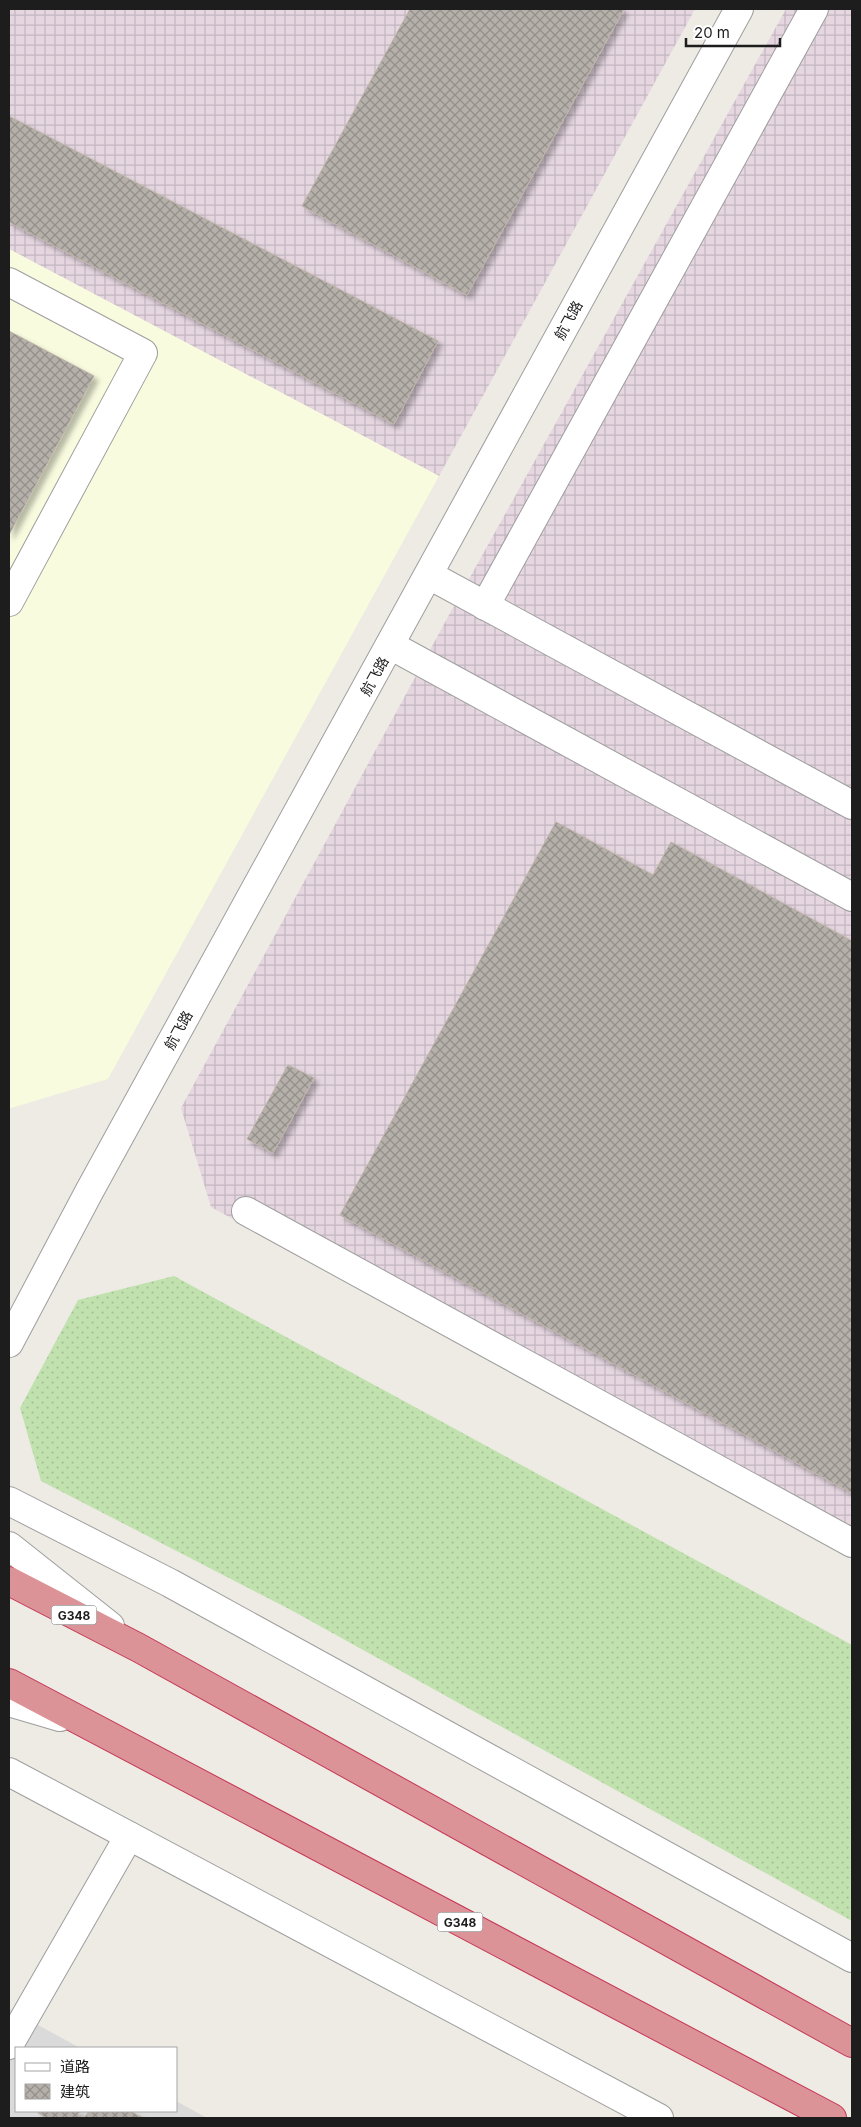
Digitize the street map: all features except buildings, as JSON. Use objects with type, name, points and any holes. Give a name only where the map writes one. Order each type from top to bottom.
[{"type":"highway","name":"G348","points":[[9,1581],[139,1648],[852,2043]]},
{"type":"highway","name":"G348","points":[[9,1683],[832,2118]]},
{"type":"street","name":"航飞路","points":[[9,1343],[90,1190],[739,9]]},
{"type":"street","points":[[486,606],[814,9]]},
{"type":"street","points":[[9,282],[143,353],[9,602]]},
{"type":"street","points":[[429,575],[852,805]]},
{"type":"street","points":[[390,646],[852,897]]},
{"type":"street","points":[[246,1211],[852,1543]]},
{"type":"street","points":[[9,1502],[170,1583],[852,1958]]},
{"type":"street","points":[[9,1546],[139,1648]]},
{"type":"street","points":[[9,1702],[88,1725]]},
{"type":"street","points":[[9,1772],[659,2118]]},
{"type":"street","points":[[9,2046],[129,1836]]},
{"type":"shaded area","points":[[9,9],[695,9],[439,476],[9,249]]},
{"type":"shaded area","points":[[786,9],[852,9],[852,1557],[211,1207],[181,1108],[449,615]]},
{"type":"shaded area","points":[[9,249],[439,476],[108,1079],[11,1108],[9,1107]]},
{"type":"shaded area","points":[[9,2009],[78,2047],[15,2047],[15,2112],[178,2112],[178,2102],[207,2118],[9,2118]]},
{"type":"green space","points":[[174,1276],[852,1645],[852,1921],[291,1610],[41,1481],[20,1408],[78,1300]]}]
